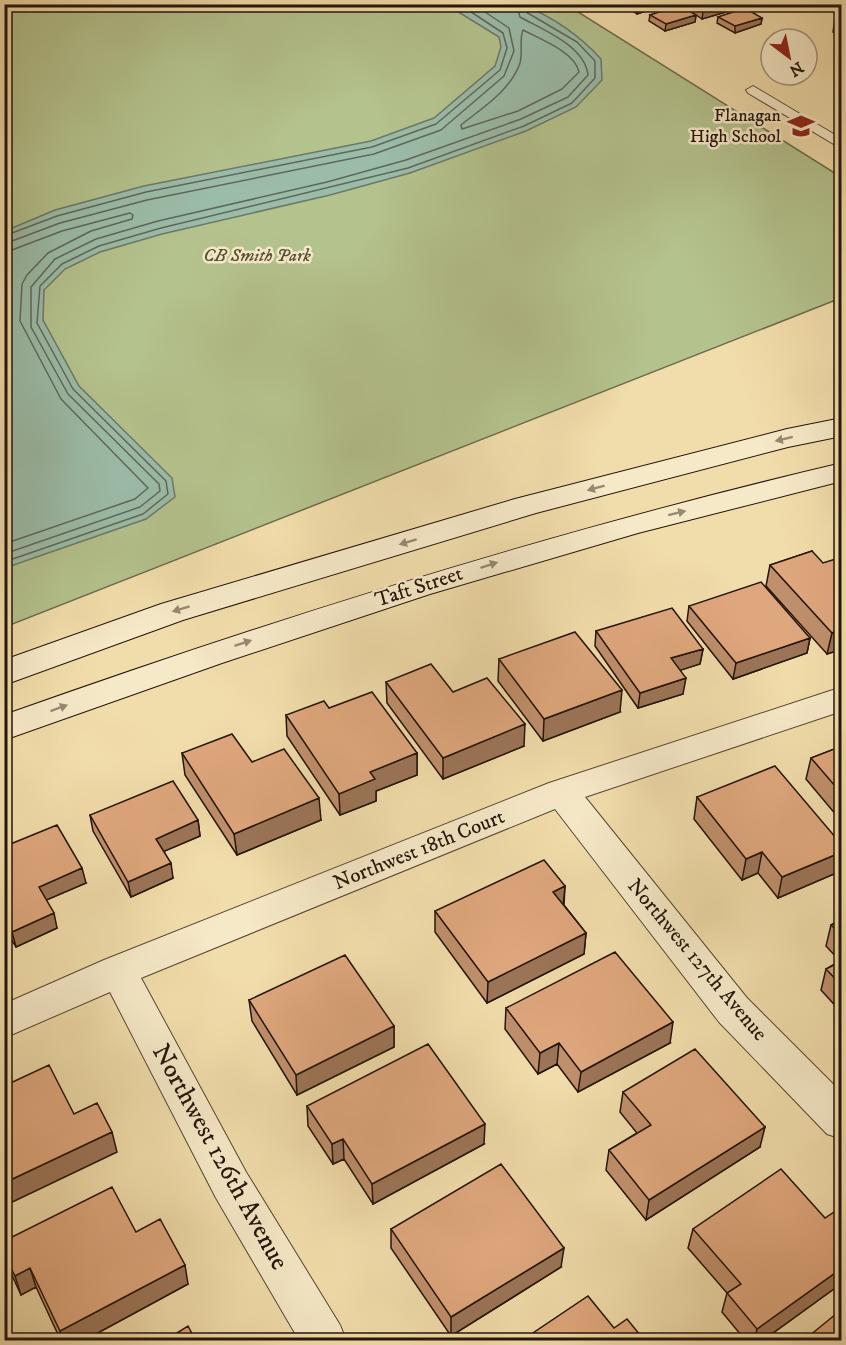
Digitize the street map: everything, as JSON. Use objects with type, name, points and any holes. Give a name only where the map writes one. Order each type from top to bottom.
[{"type":"street","points":[[4,672],[172,612],[515,510],[775,441],[842,427]]},
{"type":"street","name":"Taft Street","points":[[4,728],[192,659],[552,545],[842,472]]},
{"type":"street","name":"Northwest 18th Court","points":[[4,1022],[118,971],[561,792],[842,699]]},
{"type":"street","name":"Northwest 127th Avenue","points":[[561,792],[733,1010],[842,1121]]},
{"type":"street","name":"Northwest 126th Avenue","points":[[118,971],[231,1185],[324,1341]]},
{"type":"lane","points":[[753,90],[842,145]]},
{"type":"lane","points":[[822,133],[842,126]]},
{"type":"green space","name":"CB Smith Park","points":[[5,5],[567,5],[841,177],[841,298],[5,627]]},
{"type":"water","points":[[447,5],[523,5],[534,10],[555,21],[593,50],[601,59],[602,80],[576,107],[526,131],[410,173],[330,195],[162,234],[100,252],[65,269],[44,290],[43,320],[79,386],[172,478],[175,497],[146,519],[5,568],[5,231],[55,210],[144,186],[371,141],[434,118],[495,66],[501,47],[499,37]]},
{"type":"building","points":[[690,4],[728,4],[703,12]]},
{"type":"building","points":[[680,5],[696,15],[666,24],[650,15]]},
{"type":"building","points":[[745,8],[762,18],[735,26],[718,17]]},
{"type":"building","points":[[812,551],[823,563],[842,557],[842,629],[832,633],[770,565]]},
{"type":"building","points":[[761,582],[810,638],[736,663],[689,606]]},
{"type":"building","points":[[672,608],[703,649],[671,658],[686,678],[640,693],[596,631]]},
{"type":"building","points":[[575,632],[622,690],[544,719],[499,659]]},
{"type":"building","points":[[431,664],[453,692],[487,678],[525,724],[443,758],[386,682]]},
{"type":"building","points":[[372,692],[417,753],[370,772],[375,779],[339,794],[286,715],[324,701],[329,708]]},
{"type":"building","points":[[232,734],[252,762],[284,749],[319,798],[234,834],[182,753]]},
{"type":"building","points":[[842,746],[842,794],[811,758]]},
{"type":"building","points":[[775,766],[842,845],[842,852],[782,877],[762,852],[746,859],[697,797]]},
{"type":"building","points":[[173,781],[198,820],[156,839],[171,863],[128,882],[90,815]]},
{"type":"building","points":[[57,825],[82,868],[39,887],[54,913],[12,932],[4,919],[4,839],[8,845]]},
{"type":"building","points":[[544,860],[565,886],[553,892],[586,933],[488,982],[435,911]]},
{"type":"building","points":[[842,919],[842,936],[831,925]]},
{"type":"building","points":[[615,952],[673,1022],[581,1072],[559,1043],[540,1053],[506,1008]]},
{"type":"building","points":[[345,955],[394,1026],[296,1075],[249,1000]]},
{"type":"building","points":[[842,961],[842,986],[826,969]]},
{"type":"building","points":[[428,1044],[485,1124],[372,1184],[343,1139],[332,1144],[307,1106]]},
{"type":"building","points":[[695,1049],[765,1127],[649,1200],[609,1150],[651,1125],[623,1092]]},
{"type":"building","points":[[49,1065],[74,1114],[97,1103],[112,1132],[4,1183],[4,1086]]},
{"type":"building","points":[[501,1164],[564,1248],[451,1317],[391,1229]]},
{"type":"building","points":[[781,1169],[825,1218],[840,1208],[842,1209],[842,1268],[757,1329],[727,1293],[741,1284],[693,1229]]},
{"type":"building","points":[[112,1187],[136,1232],[160,1219],[185,1265],[60,1331],[30,1268],[15,1276],[4,1254],[4,1241]]},
{"type":"building","points":[[588,1296],[614,1328],[627,1319],[645,1341],[521,1341]]},
{"type":"building","points":[[842,1309],[842,1341],[803,1341]]},
{"type":"building","points":[[188,1326],[196,1341],[164,1341]]},
{"type":"place","name":"Flanagan High School","points":[[801,126]]}]
